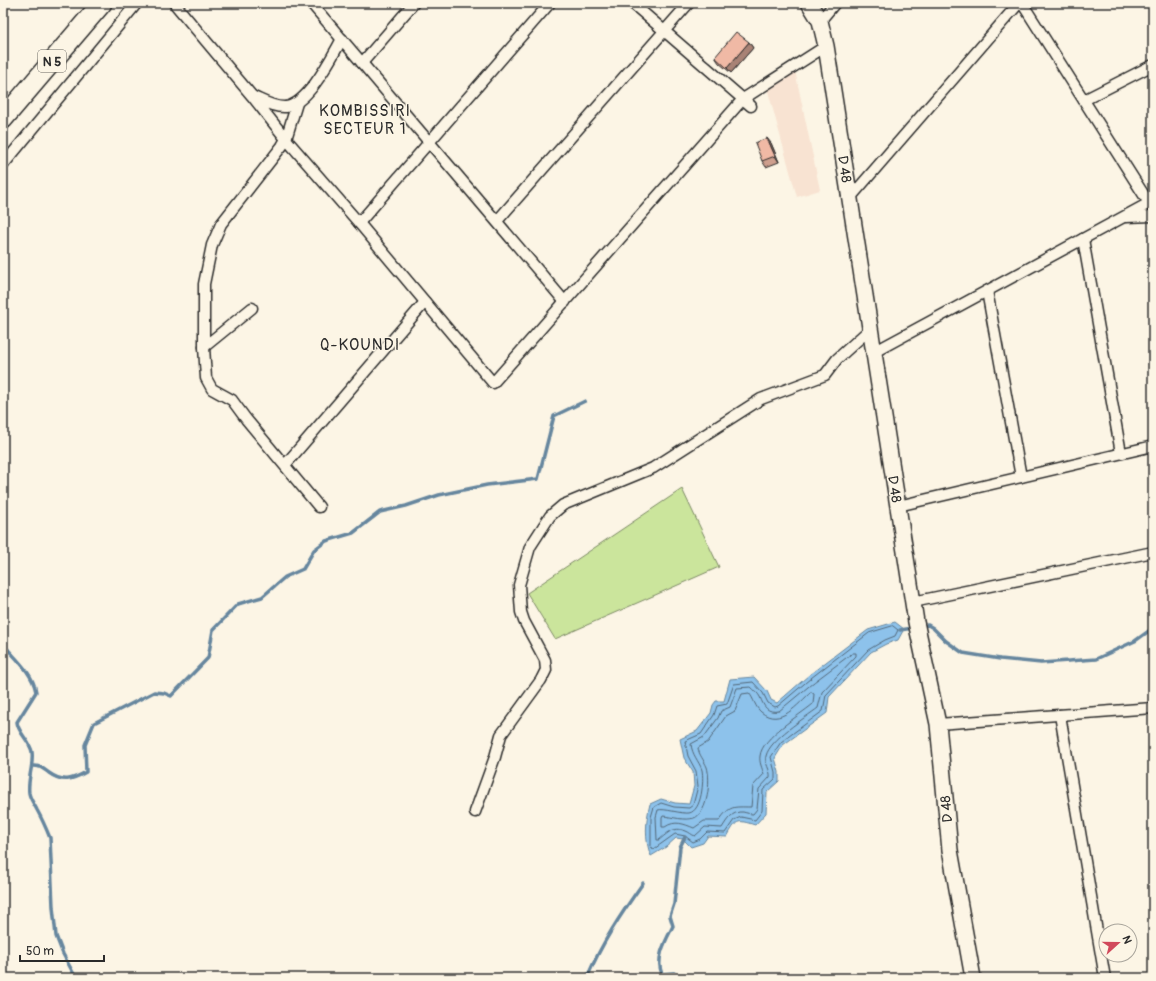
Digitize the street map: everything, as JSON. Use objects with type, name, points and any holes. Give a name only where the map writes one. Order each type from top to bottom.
[{"type":"highway","name":"N 5","points":[[3,119],[102,3]]},
{"type":"street","points":[[3,165],[137,3]]},
{"type":"street","points":[[174,3],[286,139],[359,223],[493,383],[743,98],[826,46]]},
{"type":"street","points":[[311,3],[565,302]]},
{"type":"street","points":[[362,63],[414,3]]},
{"type":"street","points":[[359,223],[550,3]]},
{"type":"street","points":[[632,3],[751,106]]},
{"type":"street","points":[[497,221],[689,3]]},
{"type":"street","name":"D 48","points":[[809,3],[820,21],[826,46],[913,602],[938,724],[950,850],[973,978]]},
{"type":"street","points":[[820,21],[836,3]]},
{"type":"street","points":[[850,198],[1019,3]]},
{"type":"street","points":[[874,352],[1151,202],[1022,3]]},
{"type":"street","points":[[252,96],[272,105],[285,107],[297,103],[324,70],[342,39]]},
{"type":"street","points":[[1084,100],[1153,65]]},
{"type":"street","points":[[297,103],[286,139],[221,224],[212,245],[204,284],[204,347],[206,378],[212,389],[232,400],[246,419],[320,507]]},
{"type":"street","points":[[1124,217],[1153,216]]},
{"type":"street","points":[[1083,239],[1121,454]]},
{"type":"street","points":[[987,291],[1021,477]]},
{"type":"street","points":[[285,465],[425,302]]},
{"type":"street","points":[[204,347],[252,308]]},
{"type":"street","points":[[475,812],[495,757],[501,735],[541,680],[546,670],[545,660],[524,621],[521,612],[519,585],[530,547],[550,516],[563,505],[653,468],[761,399],[825,375],[837,359],[870,329]]},
{"type":"street","points":[[898,506],[1153,446]]},
{"type":"street","points":[[913,602],[1153,552]]},
{"type":"street","points":[[938,724],[1153,708]]},
{"type":"street","points":[[1060,715],[1104,978]]},
{"type":"shaded area","points":[[794,66],[820,190],[797,197],[766,84]]},
{"type":"green space","points":[[682,489],[719,567],[555,639],[527,593]]},
{"type":"water","points":[[895,622],[904,629],[898,640],[886,644],[871,652],[829,697],[827,713],[783,745],[775,758],[779,772],[779,781],[767,792],[766,813],[755,825],[738,822],[735,824],[727,837],[708,836],[703,843],[691,847],[683,839],[676,838],[666,847],[651,856],[647,843],[646,830],[650,804],[661,799],[675,803],[689,804],[694,786],[693,772],[684,758],[680,739],[697,731],[711,713],[713,705],[716,701],[724,701],[730,679],[754,677],[767,691],[771,700],[777,703],[809,675],[868,630]]},
{"type":"building","points":[[736,32],[749,42],[727,68],[715,57]]},
{"type":"building","points":[[767,138],[775,156],[762,161],[755,143]]},
{"type":"waterway","points":[[33,766],[40,767],[54,776],[63,779],[76,777],[86,772],[85,745],[94,723],[154,692],[164,693],[171,696],[208,658],[213,630],[238,604],[262,597],[285,577],[303,569],[314,550],[326,541],[353,533],[380,512],[406,506],[439,495],[487,485],[538,479],[554,416],[585,401]]},
{"type":"waterway","points":[[921,626],[928,625],[933,628],[946,641],[963,653],[1000,659],[1041,663],[1096,659],[1135,641],[1153,628]]},
{"type":"waterway","points":[[900,630],[913,628]]},
{"type":"waterway","points":[[3,644],[27,672],[36,692],[17,722],[19,730],[29,744],[32,752],[29,783],[31,799],[50,838],[53,907],[56,936],[63,954],[76,978]]},
{"type":"waterway","points":[[674,978],[674,973],[662,974],[660,962],[662,949],[673,926],[670,916],[674,904],[680,847],[685,837]]},
{"type":"waterway","points":[[587,978],[612,929],[643,883]]},
{"type":"district","name":"KOMBISSIRI SECTEUR 1","points":[[365,119]]},
{"type":"district","name":"Q-KOUNDI","points":[[360,344]]}]
